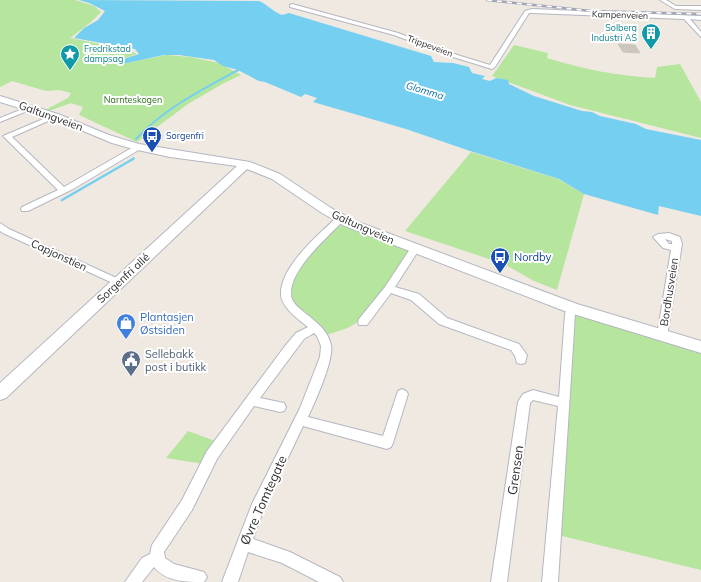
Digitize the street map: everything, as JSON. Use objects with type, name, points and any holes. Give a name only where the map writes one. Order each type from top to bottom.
[{"type":"main road","name":"Galtungveien","points":[[2,101],[55,116],[116,142],[138,148],[182,155],[213,157],[246,164],[270,172],[340,219],[572,308],[701,347]]},
{"type":"main road","name":"Sorgenfri allé","points":[[0,393],[246,164]]},
{"type":"street","points":[[662,0],[675,7],[701,8]]},
{"type":"street","name":"Trippeveien","points":[[292,6],[396,34],[452,55],[492,67],[527,12],[539,10]]},
{"type":"street","name":"Kampenveien","points":[[539,10],[701,18]]},
{"type":"street","points":[[686,18],[701,35]]},
{"type":"street","points":[[0,120],[30,108]]},
{"type":"street","points":[[55,116],[7,136],[63,190]]},
{"type":"street","points":[[25,208],[63,190],[138,148]]},
{"type":"street","name":"Øvre Tomtegate","points":[[230,582],[257,509],[300,420],[326,357],[326,346],[322,334],[293,308],[286,294],[290,276],[316,243],[340,219]]},
{"type":"street","name":"Capjonstien","points":[[0,226],[6,231],[118,282]]},
{"type":"street","points":[[363,322],[390,290],[415,248]]},
{"type":"street","name":"Bordhusveien","points":[[662,336],[676,248]]},
{"type":"street","points":[[390,290],[415,298],[443,321],[515,347],[521,355],[521,360]]},
{"type":"street","points":[[550,582],[570,314],[572,308]]},
{"type":"street","points":[[199,577],[168,569],[157,558],[157,550],[187,505],[212,455],[296,341],[315,328]]},
{"type":"street","points":[[300,420],[386,442],[402,394]]},
{"type":"street","name":"Grensen","points":[[499,582],[524,402],[527,397],[533,396],[564,403]]},
{"type":"street","points":[[252,400],[280,407]]},
{"type":"street","points":[[244,543],[285,557],[335,582]]},
{"type":"street","points":[[133,582],[147,564],[157,558]]},
{"type":"green space","name":"Narnteskogen","points":[[0,0],[75,0],[94,6],[101,12],[91,22],[70,38],[126,49],[137,54],[113,62],[118,65],[166,55],[191,57],[219,63],[241,75],[188,104],[137,142],[79,115],[83,107],[71,103],[49,111],[45,110],[68,98],[71,93],[59,90],[46,91],[12,81],[0,87]]},
{"type":"green space","points":[[514,45],[548,53],[547,58],[560,62],[587,69],[628,76],[655,78],[657,67],[680,64],[701,102],[701,138],[570,105],[492,76]]},
{"type":"green space","points":[[471,152],[558,179],[584,194],[557,290],[534,281],[504,264],[405,231]]},
{"type":"green space","points":[[348,225],[407,248],[409,252],[376,302],[360,320],[347,328],[326,335],[293,303],[290,289],[294,276],[322,241],[337,226]]},
{"type":"green space","points":[[574,312],[701,351],[701,570],[558,535]]},
{"type":"green space","points":[[188,431],[218,442],[204,464],[166,458]]},
{"type":"water","name":"Glomma","points":[[79,0],[259,1],[282,15],[289,13],[431,56],[434,62],[453,63],[469,67],[472,73],[485,76],[482,79],[490,81],[496,78],[508,80],[509,84],[534,96],[582,111],[592,112],[600,116],[636,124],[646,129],[701,140],[701,216],[659,206],[658,215],[584,194],[559,179],[406,129],[313,102],[317,98],[305,94],[301,97],[265,82],[259,81],[238,70],[223,66],[214,60],[179,55],[164,55],[118,65],[114,62],[139,54],[135,49],[74,38],[84,28],[98,20],[105,11]]},
{"type":"building","points":[[618,44],[635,45],[640,53],[623,52]]},
{"type":"waterway","points":[[136,139],[159,118],[184,100],[238,70],[236,71]]},
{"type":"waterway","points":[[62,200],[133,159]]},
{"type":"railway","points":[[487,0],[591,11],[701,14]]},
{"type":"place","name":"Solberg Industri AS","points":[[651,50]]},
{"type":"place","name":"Fredrikstad dampsag","points":[[70,71]]},
{"type":"place","name":"Sorgenfri","points":[[152,153]]},
{"type":"place","name":"Nordby","points":[[500,274]]},
{"type":"place","name":"Plantasjen Østsiden","points":[[126,340]]},
{"type":"place","name":"Sellebakk post i butikk","points":[[131,377]]}]
